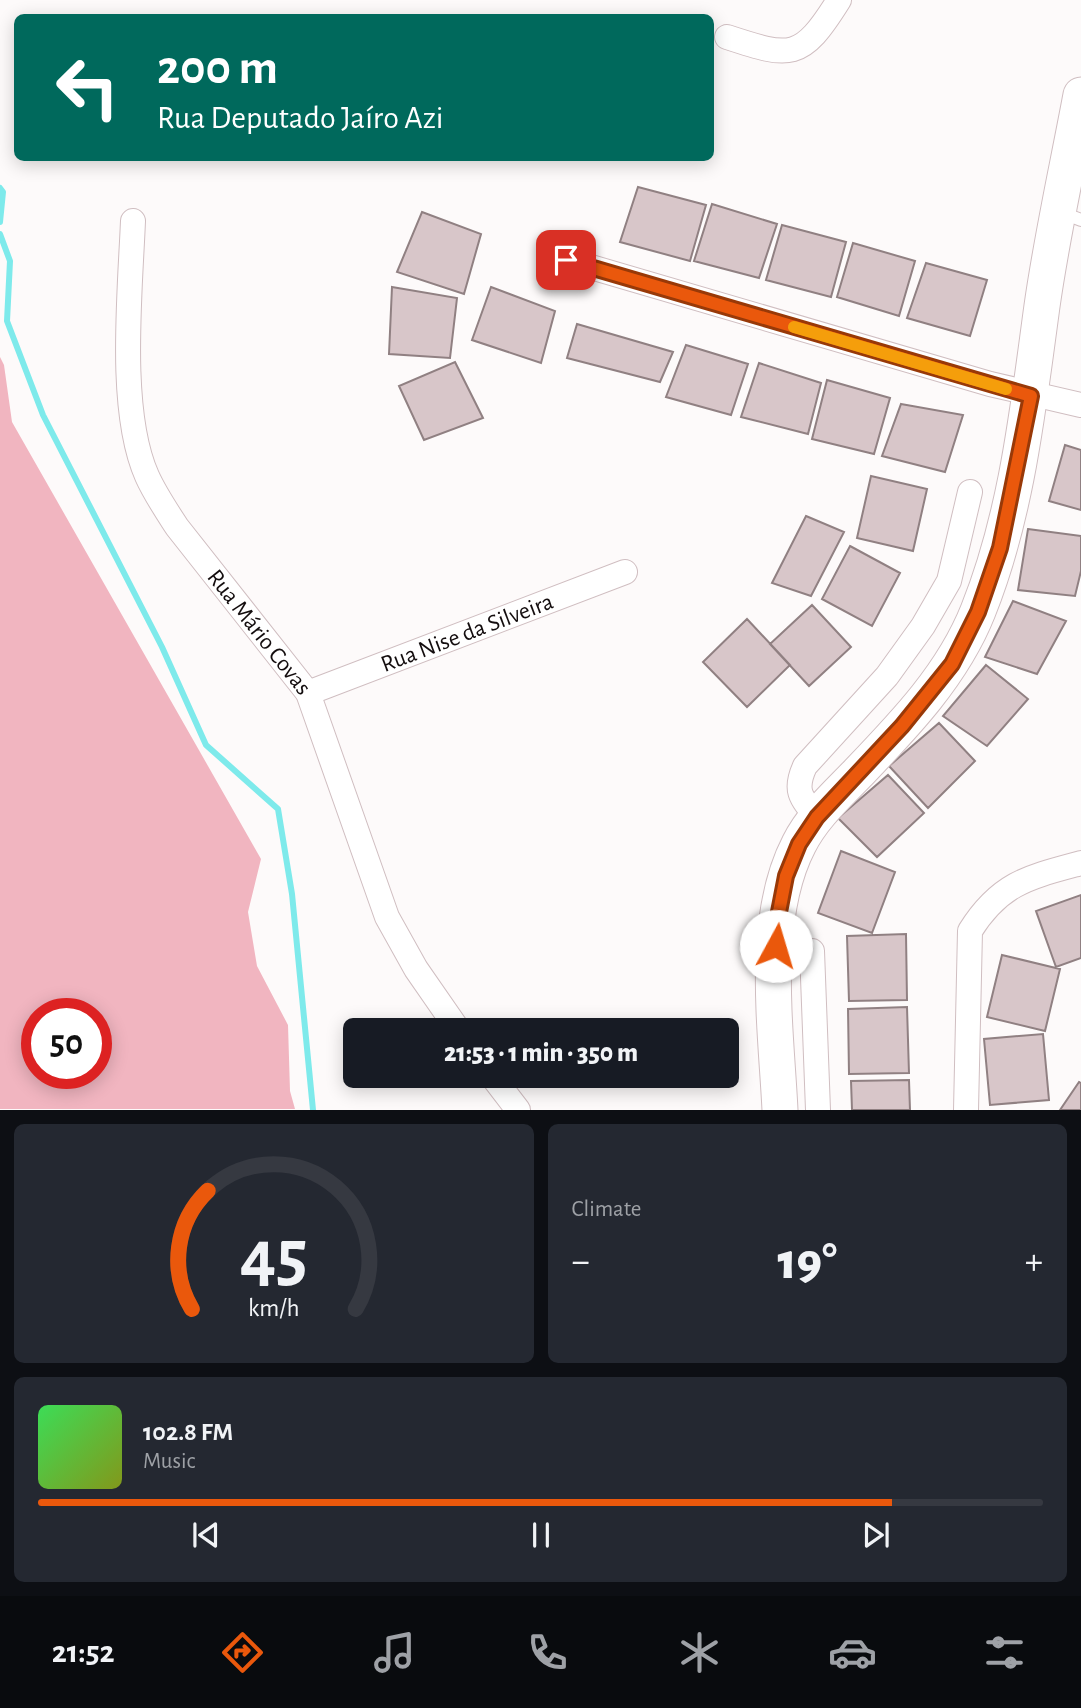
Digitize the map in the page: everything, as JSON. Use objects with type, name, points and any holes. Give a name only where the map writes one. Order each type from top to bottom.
[{"type":"main road","points":[[780,1110],[774,991],[779,912],[786,876],[817,817],[902,726],[952,664],[978,612],[1000,548],[1031,396],[1042,303],[1070,216],[1081,95]]},
{"type":"street","points":[[727,37],[771,52],[789,52],[805,44],[825,22],[839,0]]},
{"type":"street","name":"Rua Mário Covas","points":[[133,221],[130,391],[134,431],[146,474],[177,527],[308,693],[387,917],[416,969],[450,1018]]},
{"type":"street","points":[[566,260],[1031,396],[1081,405]]},
{"type":"street","points":[[817,817],[798,790],[802,772],[887,676],[923,626],[948,581],[970,492]]},
{"type":"street","name":"Rua Nise da Silveira","points":[[308,693],[625,572]]},
{"type":"street","points":[[966,1110],[970,930],[983,909],[1006,889],[1030,877],[1081,863]]},
{"type":"street","points":[[812,951],[818,1110]]},
{"type":"street","points":[[501,1088],[518,1110]]},
{"type":"shaded area","points":[[0,357],[4,365],[12,422],[261,859],[248,912],[257,966],[288,1025],[290,1091],[295,1109],[0,1109]]},
{"type":"building","points":[[638,187],[706,205],[690,261],[620,242]]},
{"type":"building","points":[[712,204],[777,224],[759,278],[694,261]]},
{"type":"building","points":[[422,212],[481,234],[464,294],[397,272]]},
{"type":"building","points":[[782,225],[846,242],[831,297],[766,280]]},
{"type":"building","points":[[853,243],[915,261],[899,316],[837,297]]},
{"type":"building","points":[[926,263],[987,280],[970,336],[907,318]]},
{"type":"building","points":[[392,287],[457,298],[450,358],[389,354]]},
{"type":"building","points":[[491,287],[555,311],[541,363],[472,340]]},
{"type":"building","points":[[577,324],[673,352],[660,382],[567,358]]},
{"type":"building","points":[[686,345],[748,364],[731,415],[666,397]]},
{"type":"building","points":[[455,362],[483,418],[424,440],[399,386]]},
{"type":"building","points":[[759,363],[821,383],[808,434],[741,417]]},
{"type":"building","points":[[827,380],[890,398],[874,454],[812,439]]},
{"type":"building","points":[[901,404],[963,415],[945,472],[882,456]]},
{"type":"building","points":[[1065,445],[1081,450],[1081,510],[1049,501]]},
{"type":"building","points":[[871,476],[927,489],[913,551],[857,538]]},
{"type":"building","points":[[806,516],[844,532],[811,596],[772,583]]},
{"type":"building","points":[[1028,529],[1081,536],[1081,571],[1075,596],[1018,590]]},
{"type":"building","points":[[850,546],[900,573],[872,626],[822,599]]},
{"type":"building","points":[[1013,601],[1066,621],[1037,674],[985,657]]},
{"type":"building","points":[[812,605],[851,647],[809,686],[770,644]]},
{"type":"building","points":[[747,619],[790,665],[747,707],[703,662]]},
{"type":"building","points":[[986,665],[1028,699],[987,746],[943,716]]},
{"type":"building","points":[[939,723],[975,761],[928,808],[889,766]]},
{"type":"building","points":[[888,775],[924,813],[877,857],[838,818]]},
{"type":"building","points":[[841,851],[895,872],[872,933],[818,913]]},
{"type":"building","points":[[1081,895],[1081,958],[1056,967],[1036,911]]},
{"type":"building","points":[[906,934],[907,1000],[849,1001],[847,936]]},
{"type":"building","points":[[1002,955],[1060,969],[1045,1031],[987,1017]]},
{"type":"building","points":[[907,1007],[909,1073],[849,1074],[848,1009]]},
{"type":"building","points":[[1043,1034],[1049,1100],[990,1105],[984,1039]]},
{"type":"building","points":[[909,1080],[910,1110],[852,1110],[851,1081]]},
{"type":"building","points":[[1079,1082],[1081,1110],[1060,1110]]},
{"type":"waterway","points":[[0,188],[3,192],[0,222]]},
{"type":"waterway","points":[[0,234],[10,261],[7,321],[43,415],[162,647],[206,745],[278,809],[292,894],[313,1110]]},
{"type":"slow traffic","points":[[794,327],[1006,389]]},
{"type":"route","points":[[566,260],[1031,396],[1000,548],[978,612],[952,664],[902,726],[817,817],[799,844],[786,876],[776,946]]}]
